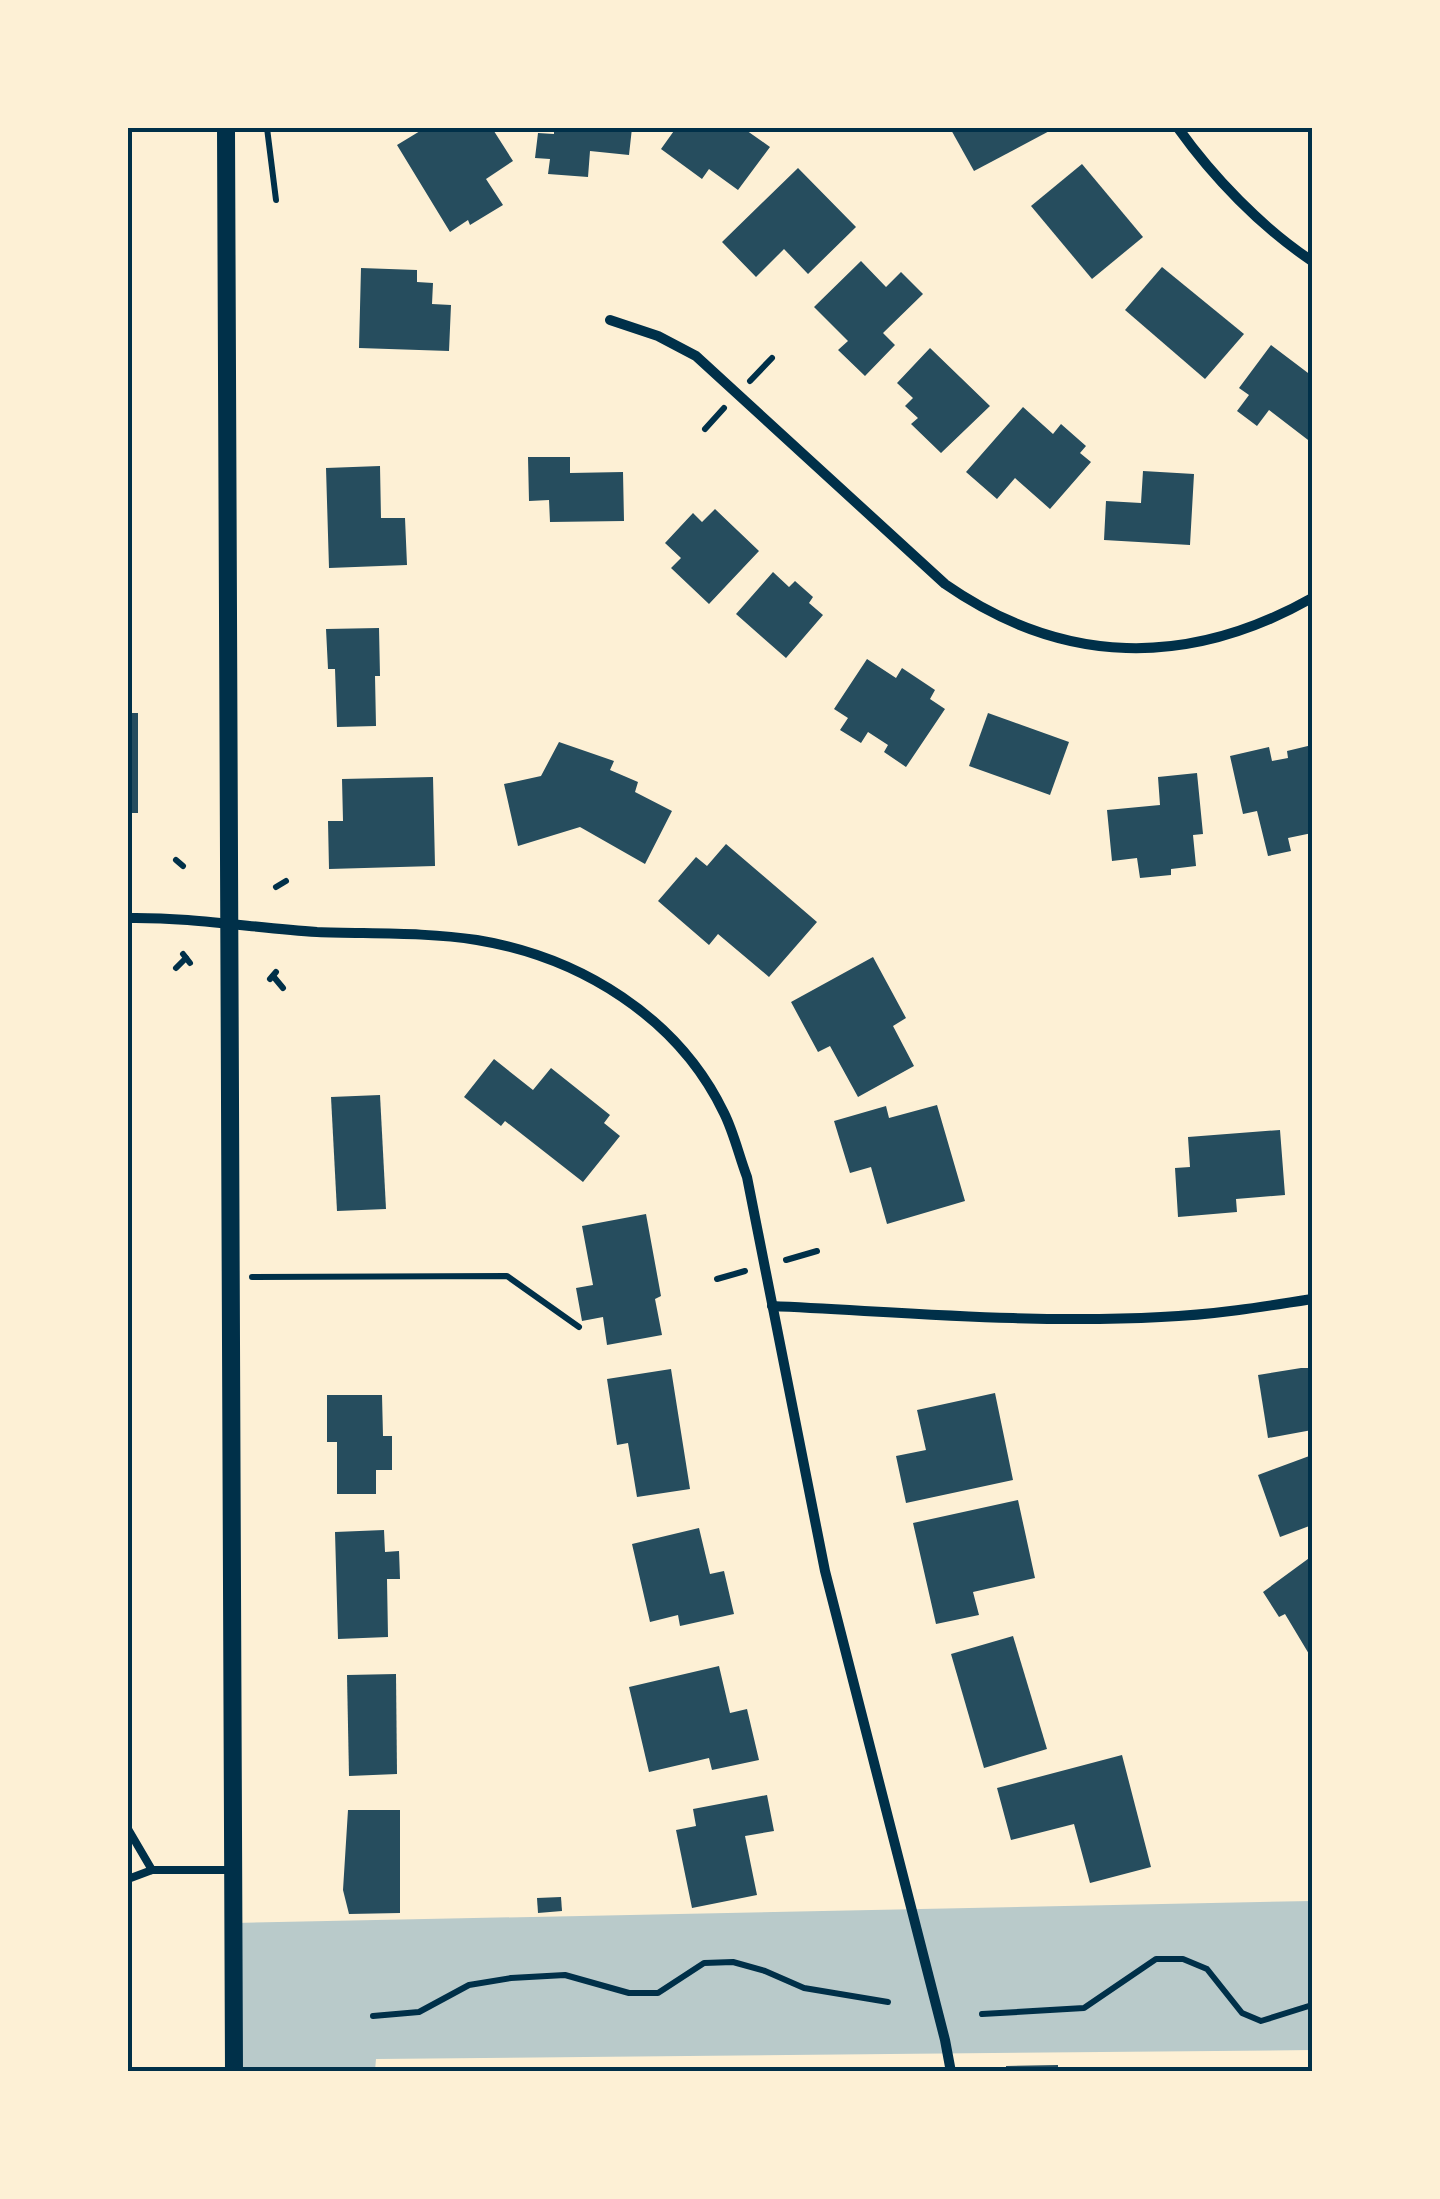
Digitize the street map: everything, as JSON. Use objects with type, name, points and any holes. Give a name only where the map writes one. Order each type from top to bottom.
[{"type":"street","points":[[226,128],[234,2072]]},
{"type":"street","points":[[1178,128],[1220,179],[1262,220],[1312,260]]},
{"type":"street","points":[[610,320],[658,336],[696,356],[945,584],[982,610],[1020,627],[1081,643],[1126,648],[1172,646],[1223,638],[1254,628],[1312,598]]},
{"type":"street","points":[[128,918],[474,940],[520,949],[559,962],[625,1000],[684,1050],[705,1079],[725,1115],[747,1177],[825,1571],[950,2072]]},
{"type":"street","points":[[772,1306],[1021,1317],[1160,1318],[1312,1299]]},
{"type":"lane","points":[[128,1829],[152,1870]]},
{"type":"lane","points":[[128,1879],[152,1870],[234,1870]]},
{"type":"path","points":[[266,128],[276,200]]},
{"type":"path","points":[[276,886],[286,880]]},
{"type":"path","points":[[176,968],[186,958]]},
{"type":"path","points":[[273,976],[283,988]]},
{"type":"path","points":[[231,1277],[508,1276],[580,1327]]},
{"type":"path","points":[[982,2014],[1084,2008],[1156,1959],[1183,1959],[1207,1969],[1242,2014],[1260,2021],[1312,2006]]},
{"type":"path","points":[[374,2016],[419,2012],[468,1985],[511,1978],[565,1975],[629,1993],[658,1993],[704,1963],[733,1962],[804,1988],[888,2002]]},
{"type":"shaded area","points":[[1312,1901],[1312,2050],[376,2059],[375,2071],[234,2071],[234,1923]]},
{"type":"building","points":[[425,128],[492,128],[513,161],[486,179],[503,205],[450,232],[397,145]]},
{"type":"building","points":[[554,128],[632,128],[629,155],[590,151],[588,177],[548,174],[550,159],[535,158],[538,133],[554,134]]},
{"type":"building","points":[[676,128],[743,128],[770,147],[738,190],[709,169],[702,179],[661,149]]},
{"type":"building","points":[[950,128],[1055,128],[974,171]]},
{"type":"building","points":[[1082,164],[1143,237],[1092,279],[1031,206]]},
{"type":"building","points":[[798,168],[856,227],[808,274],[784,249],[756,277],[722,242]]},
{"type":"building","points":[[861,261],[886,287],[901,272],[923,294],[883,333],[895,345],[865,376],[838,350],[848,341],[814,307]]},
{"type":"building","points":[[1162,267],[1244,334],[1205,379],[1125,310]]},
{"type":"building","points":[[361,268],[417,270],[417,282],[433,283],[432,304],[451,305],[449,351],[359,348]]},
{"type":"building","points":[[1271,345],[1312,376],[1312,443],[1269,410],[1257,426],[1237,411],[1249,395],[1239,388]]},
{"type":"building","points":[[930,348],[990,406],[941,453],[911,424],[918,418],[905,406],[913,398],[897,383]]},
{"type":"building","points":[[1023,407],[1053,434],[1061,424],[1086,446],[1080,453],[1091,462],[1050,509],[1015,478],[997,499],[966,472]]},
{"type":"building","points":[[528,457],[570,457],[570,473],[623,472],[624,521],[550,522],[549,500],[529,501]]},
{"type":"building","points":[[380,466],[381,518],[405,518],[407,565],[329,568],[326,468]]},
{"type":"building","points":[[1143,471],[1194,474],[1190,545],[1104,540],[1106,501],[1141,503]]},
{"type":"building","points":[[715,509],[759,551],[709,604],[671,568],[681,558],[665,543],[693,513],[702,522]]},
{"type":"building","points":[[773,572],[789,587],[795,581],[813,597],[809,603],[823,615],[786,658],[736,614]]},
{"type":"building","points":[[379,628],[376,726],[337,727],[335,669],[328,669],[326,629]]},
{"type":"building","points":[[867,659],[896,678],[902,668],[935,690],[930,699],[945,709],[906,767],[884,752],[888,745],[868,732],[861,743],[840,730],[848,718],[834,709]]},
{"type":"building","points":[[128,713],[138,713],[138,813],[128,813]]},
{"type":"building","points":[[988,713],[1069,742],[1050,795],[969,766]]},
{"type":"building","points":[[559,742],[614,761],[610,770],[638,782],[635,792],[672,811],[645,864],[580,827],[518,846],[504,784],[541,776]]},
{"type":"building","points":[[1312,745],[1312,833],[1288,838],[1291,851],[1268,856],[1257,811],[1243,814],[1230,756],[1269,747],[1272,761],[1288,758],[1287,751]]},
{"type":"building","points":[[1197,773],[1203,834],[1193,835],[1196,866],[1171,869],[1171,875],[1140,878],[1137,858],[1112,861],[1107,810],[1160,805],[1158,777]]},
{"type":"building","points":[[433,777],[435,866],[329,869],[328,821],[343,821],[342,779]]},
{"type":"building","points":[[726,844],[817,922],[769,977],[718,934],[709,945],[658,901],[696,857],[707,866]]},
{"type":"building","points":[[873,957],[906,1018],[893,1026],[914,1066],[858,1097],[830,1046],[818,1052],[791,1002]]},
{"type":"building","points":[[494,1059],[533,1090],[551,1068],[610,1115],[604,1123],[620,1136],[583,1182],[505,1121],[501,1126],[464,1097]]},
{"type":"building","points":[[380,1095],[386,1209],[337,1211],[331,1097]]},
{"type":"building","points":[[937,1105],[965,1201],[887,1224],[871,1167],[850,1173],[834,1121],[886,1106],[889,1118]]},
{"type":"building","points":[[1280,1130],[1285,1195],[1236,1199],[1237,1212],[1178,1217],[1175,1168],[1190,1167],[1188,1137]]},
{"type":"building","points":[[646,1214],[661,1296],[655,1299],[662,1335],[607,1345],[603,1317],[582,1321],[576,1288],[593,1285],[582,1226]]},
{"type":"building","points":[[1312,1368],[1312,1430],[1268,1438],[1258,1375]]},
{"type":"building","points":[[671,1369],[690,1489],[637,1497],[628,1443],[617,1445],[607,1379]]},
{"type":"building","points":[[995,1393],[1013,1480],[906,1503],[896,1456],[926,1450],[917,1410]]},
{"type":"building","points":[[327,1395],[382,1395],[383,1436],[392,1436],[392,1470],[376,1470],[376,1494],[337,1494],[337,1442],[327,1442]]},
{"type":"building","points":[[1312,1455],[1312,1525],[1280,1537],[1258,1475]]},
{"type":"building","points":[[1018,1500],[1035,1578],[973,1592],[979,1615],[936,1624],[913,1523]]},
{"type":"building","points":[[699,1528],[710,1574],[724,1571],[734,1614],[680,1626],[678,1615],[650,1622],[632,1544]]},
{"type":"building","points":[[384,1530],[385,1552],[399,1551],[400,1579],[387,1579],[388,1637],[338,1639],[335,1532]]},
{"type":"building","points":[[1312,1556],[1312,1659],[1285,1614],[1279,1617],[1263,1592]]},
{"type":"building","points":[[1013,1636],[1047,1749],[984,1768],[951,1654]]},
{"type":"building","points":[[719,1666],[730,1713],[747,1709],[759,1760],[712,1770],[709,1758],[649,1772],[629,1687]]},
{"type":"building","points":[[396,1674],[397,1774],[349,1776],[347,1675]]},
{"type":"building","points":[[1122,1755],[1151,1867],[1090,1883],[1074,1824],[1011,1840],[997,1788]]},
{"type":"building","points":[[767,1795],[774,1831],[745,1836],[757,1895],[692,1908],[676,1830],[696,1826],[693,1809]]},
{"type":"building","points":[[348,1810],[400,1810],[400,1913],[349,1914],[343,1890]]},
{"type":"building","points":[[561,1897],[562,1911],[538,1913],[537,1898]]},
{"type":"building","points":[[1058,2065],[1058,2072],[1006,2072],[1006,2066]]}]
